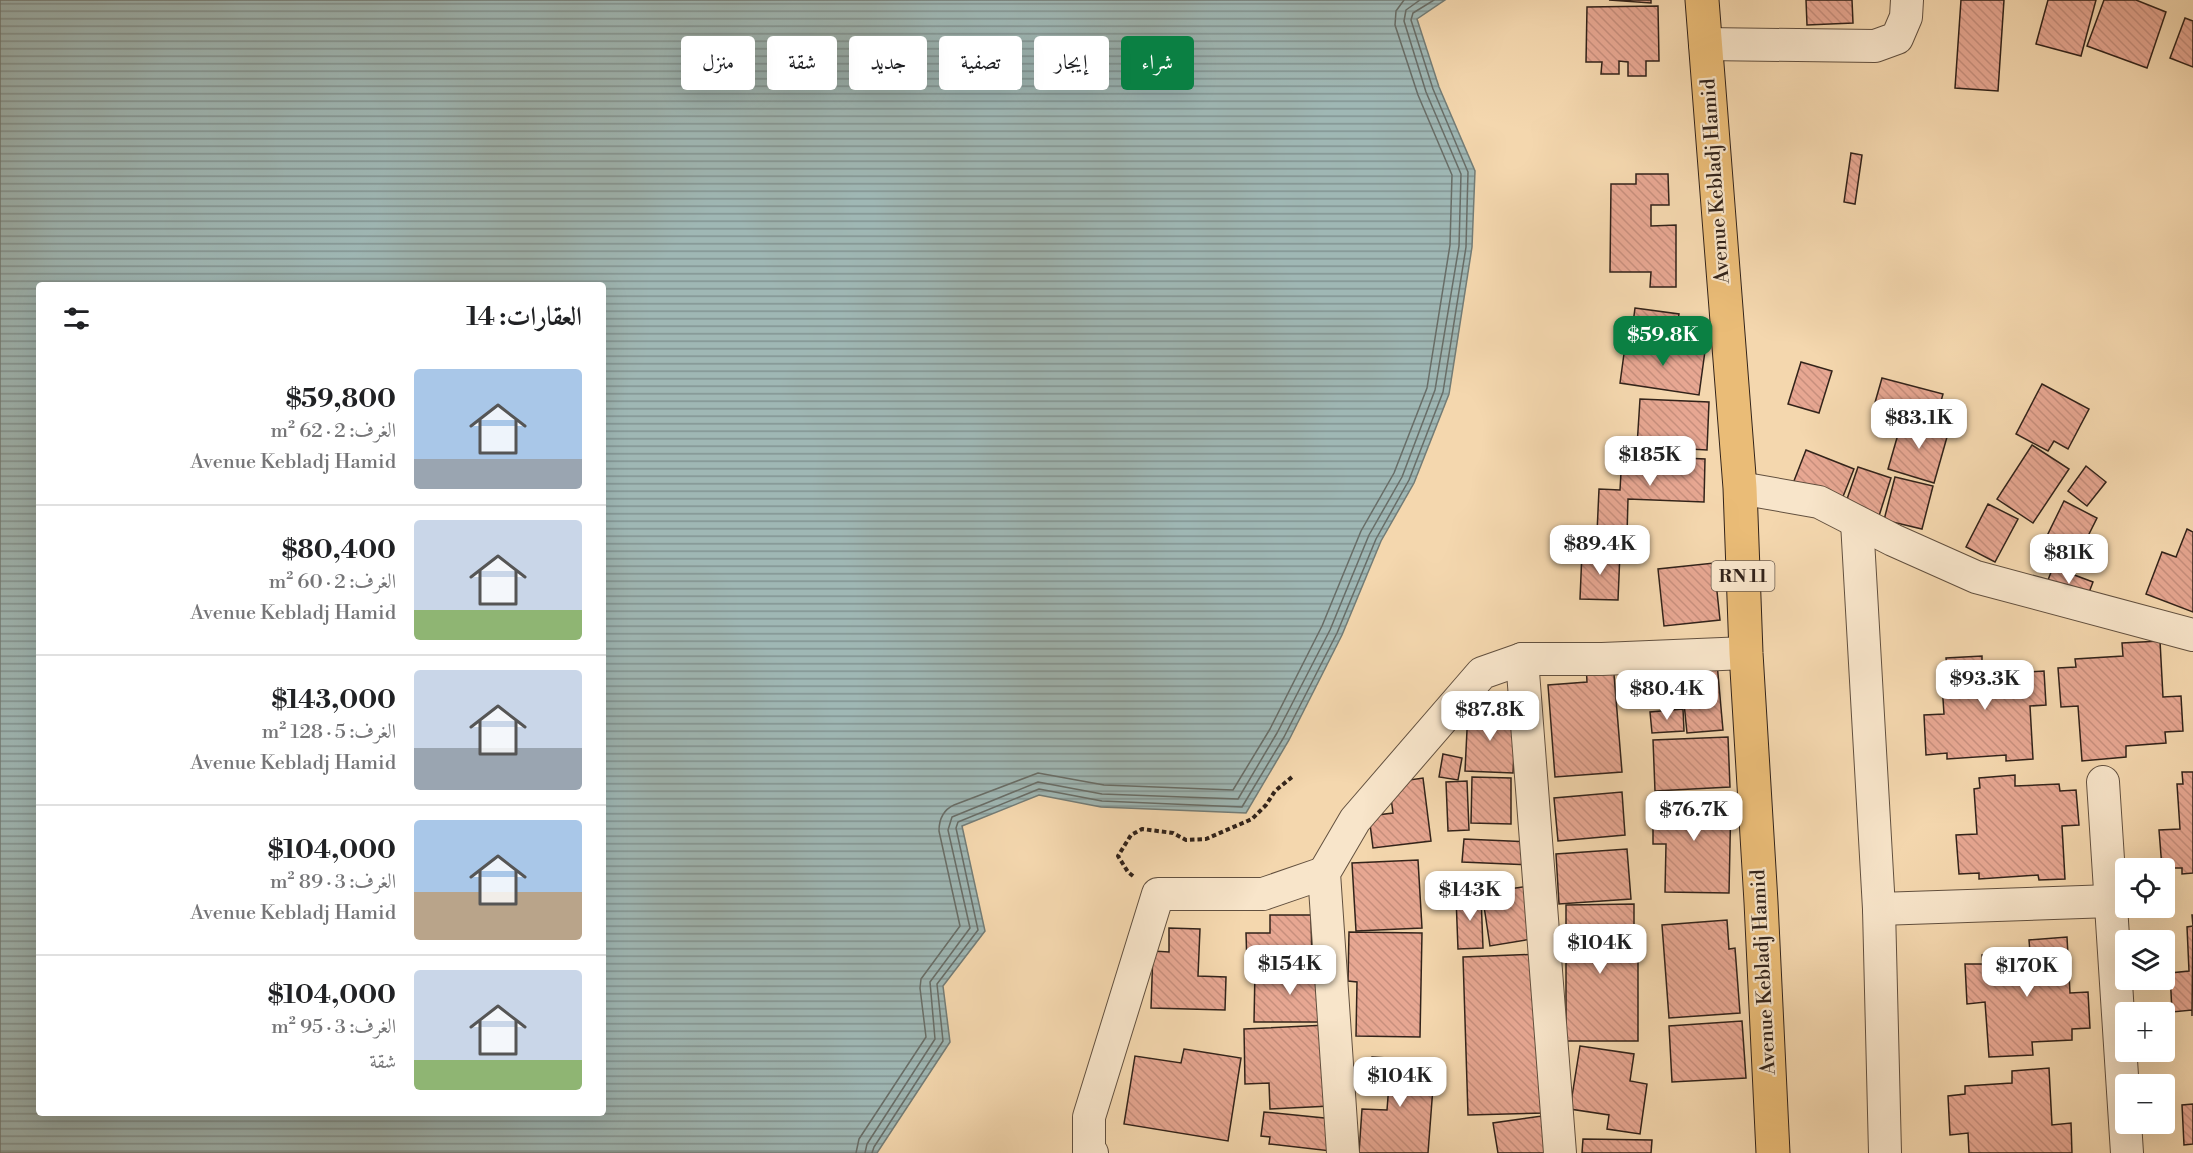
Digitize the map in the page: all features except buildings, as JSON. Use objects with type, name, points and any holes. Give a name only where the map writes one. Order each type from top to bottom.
[{"type":"main road","name":"Avenue Kebladj Hamid","points":[[1702,0],[1740,488],[1746,653],[1773,1153]]},
{"type":"street","points":[[1705,44],[1875,46],[1897,38],[1906,17],[1908,0]]},
{"type":"street","points":[[1740,488],[1820,502],[1857,522],[1976,577],[2193,635]]},
{"type":"street","points":[[1857,522],[1879,909],[1885,1153]]},
{"type":"street","points":[[1343,1153],[1324,873],[1355,820],[1482,673],[1522,659],[1602,659],[1746,653]]},
{"type":"street","points":[[1522,659],[1560,1153]]},
{"type":"street","points":[[2103,782],[2127,1153]]},
{"type":"street","points":[[1092,1153],[1089,1152],[1089,1117],[1158,894],[1263,894],[1324,873]]},
{"type":"street","points":[[1879,909],[2111,901]]},
{"type":"path","points":[[1158,894],[1128,872],[1118,856],[1131,835],[1142,829],[1173,833],[1186,840],[1206,839],[1252,819],[1266,805],[1275,791],[1292,777]]},
{"type":"water","points":[[0,0],[1445,0],[1417,19],[1439,87],[1475,171],[1472,247],[1449,394],[1414,483],[1381,541],[1342,635],[1289,740],[1246,813],[1101,807],[1039,795],[962,826],[985,931],[943,986],[950,1042],[877,1153],[0,1153]]}]
